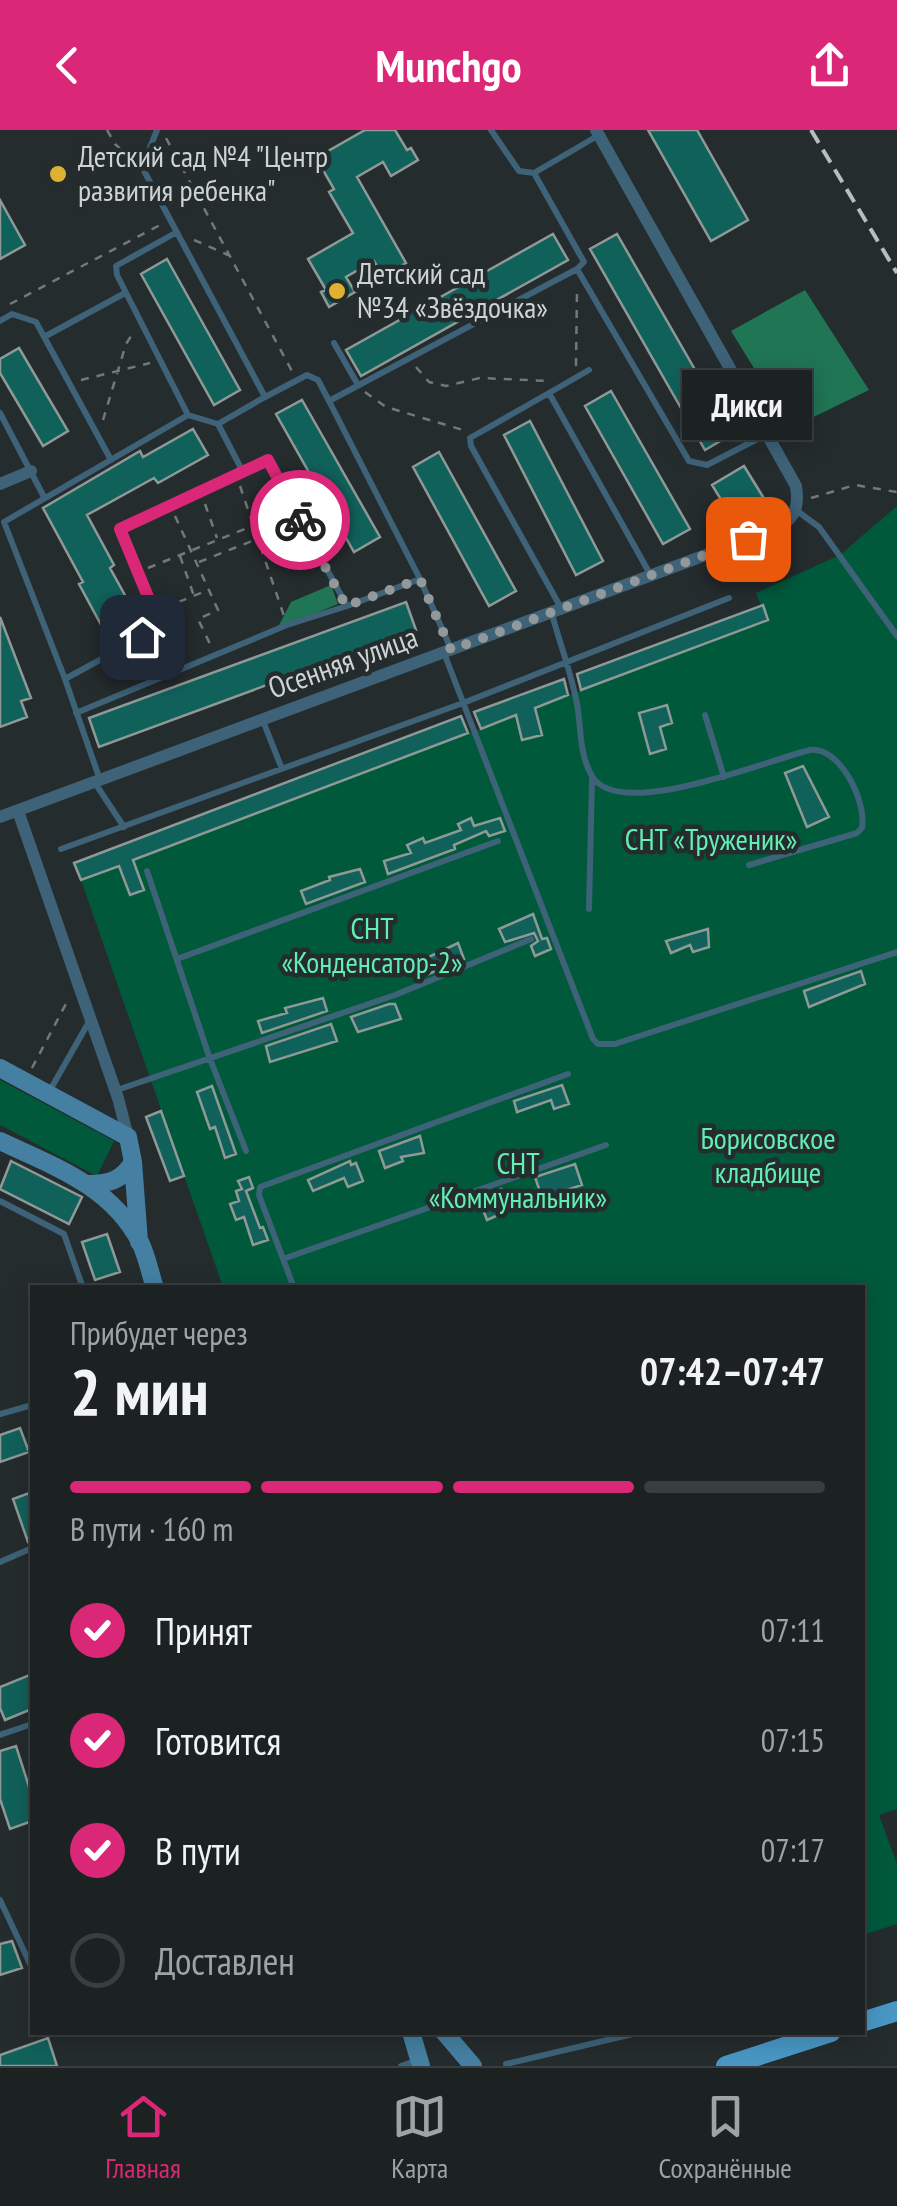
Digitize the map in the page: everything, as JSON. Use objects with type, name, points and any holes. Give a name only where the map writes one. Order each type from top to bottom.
[{"type":"main road","points":[[865,2021],[897,2012]]},
{"type":"main road","points":[[726,2066],[786,2039],[811,2035]]},
{"type":"street","points":[[598,132],[796,486],[797,506]]},
{"type":"street","points":[[0,484],[31,471]]},
{"type":"street","name":"Осенняя улица","points":[[0,817],[781,527],[795,516],[797,506]]},
{"type":"street","points":[[18,811],[116,1091],[134,1162],[140,1242],[154,1285]]},
{"type":"street","points":[[6,1072],[128,1136]]},
{"type":"street","points":[[0,1141],[89,1184],[114,1207],[140,1242]]},
{"type":"street","points":[[89,1184],[107,1184],[120,1178],[134,1162]]},
{"type":"street","points":[[411,2035],[414,2064]]},
{"type":"street","points":[[447,2035],[473,2066]]},
{"type":"lane","points":[[159,130],[142,167],[265,397]]},
{"type":"lane","points":[[492,130],[519,171],[534,174],[598,132]]},
{"type":"lane","points":[[330,401],[584,262],[534,174]]},
{"type":"lane","points":[[177,232],[116,266],[116,275],[188,415],[218,424],[296,378],[308,375],[318,380],[420,579],[593,1039],[598,1044],[615,1044],[897,952]]},
{"type":"lane","points":[[577,269],[689,461],[706,465],[766,434]]},
{"type":"lane","points":[[44,336],[126,293]]},
{"type":"lane","points":[[0,321],[12,314],[36,322],[111,460]]},
{"type":"lane","points":[[334,343],[358,385]]},
{"type":"lane","points":[[589,370],[470,438],[557,610],[565,663],[578,708],[580,740],[592,778],[589,909]]},
{"type":"lane","points":[[549,393],[650,576]]},
{"type":"lane","points":[[0,413],[44,497]]},
{"type":"lane","points":[[124,826],[97,781],[65,679],[4,522],[188,415]]},
{"type":"lane","points":[[218,424],[240,474]]},
{"type":"lane","points":[[65,679],[142,637],[156,616],[120,529],[268,460],[346,606]]},
{"type":"lane","points":[[797,506],[819,528],[897,636]]},
{"type":"lane","points":[[76,713],[287,624],[420,579]]},
{"type":"lane","points":[[61,849],[464,703],[729,598]]},
{"type":"lane","points":[[705,715],[724,776]]},
{"type":"lane","points":[[263,719],[282,769]]},
{"type":"lane","points":[[592,778],[603,788],[627,794],[650,792],[821,749],[835,756],[862,812],[864,823],[857,833],[748,864]]},
{"type":"lane","points":[[177,959],[498,841]]},
{"type":"lane","points":[[147,870],[210,1059],[246,1151]]},
{"type":"lane","points":[[116,1091],[395,995],[532,940]]},
{"type":"lane","points":[[48,1094],[90,1019]]},
{"type":"lane","points":[[293,1285],[260,1187],[568,1074]]},
{"type":"lane","points":[[283,1259],[606,1145]]},
{"type":"lane","points":[[0,1201],[64,1234],[82,1285]]},
{"type":"lane","points":[[0,1414],[30,1405]]},
{"type":"lane","points":[[0,1562],[30,1549]]},
{"type":"lane","points":[[0,1735],[30,1725]]},
{"type":"lane","points":[[0,1900],[2,1912],[30,1964]]},
{"type":"lane","points":[[506,2064],[628,2035]]},
{"type":"path","points":[[107,130],[114,144],[142,167]]},
{"type":"path","points":[[159,130],[296,378]]},
{"type":"path","points":[[0,309],[170,220],[194,191]]},
{"type":"path","points":[[177,232],[230,255]]},
{"type":"path","points":[[576,377],[577,269]]},
{"type":"path","points":[[98,436],[126,344],[140,321]]},
{"type":"path","points":[[410,358],[429,382],[446,386],[480,378],[566,383]]},
{"type":"path","points":[[70,383],[160,360]]},
{"type":"path","points":[[358,385],[386,407],[474,434]]},
{"type":"path","points":[[240,474],[253,526],[287,624]]},
{"type":"path","points":[[797,506],[855,485],[897,492]]},
{"type":"path","points":[[200,492],[218,540]]},
{"type":"path","points":[[170,506],[218,610],[198,619],[215,655]]},
{"type":"path","points":[[137,572],[253,526]]},
{"type":"path","points":[[198,562],[258,539]]},
{"type":"path","points":[[179,555],[194,596]]},
{"type":"path","points":[[154,612],[209,590]]},
{"type":"path","points":[[6,1072],[19,1064],[31,1069],[78,982]]},
{"type":"green space","points":[[805,290],[869,390],[791,428],[731,331]]},
{"type":"green space","points":[[897,506],[897,1809],[879,1815],[897,1864],[897,1924],[865,1934],[865,1285],[222,1285],[81,880],[767,620],[756,593],[840,555]]},
{"type":"green space","points":[[331,585],[338,604],[277,629],[291,602]]},
{"type":"green space","points":[[0,1080],[114,1141],[97,1176],[0,1125]]},
{"type":"building","points":[[365,130],[395,130],[418,160],[391,176],[383,162],[357,177],[406,263],[383,276],[374,261],[346,277],[355,292],[329,307],[321,292],[326,290],[308,259],[353,233],[329,192],[334,189],[316,158]]},
{"type":"building","points":[[648,130],[697,130],[748,220],[711,241]]},
{"type":"building","points":[[0,200],[25,245],[0,259]]},
{"type":"building","points":[[553,234],[568,260],[361,376],[346,350]]},
{"type":"building","points":[[617,234],[732,434],[705,450],[590,249]]},
{"type":"building","points":[[167,259],[240,390],[214,405],[141,274]]},
{"type":"building","points":[[19,348],[68,431],[43,446],[0,373],[0,359]]},
{"type":"building","points":[[611,391],[690,529],[663,544],[585,406]]},
{"type":"building","points":[[302,400],[380,537],[354,552],[276,414]]},
{"type":"building","points":[[530,421],[603,561],[576,575],[504,435]]},
{"type":"building","points":[[193,429],[208,455],[158,483],[154,478],[87,515],[137,617],[106,634],[43,508],[140,451],[143,457]]},
{"type":"building","points":[[439,452],[516,591],[489,606],[413,467]]},
{"type":"building","points":[[744,466],[768,505],[736,524],[712,485]]},
{"type":"building","points":[[406,602],[416,630],[99,747],[89,718]]},
{"type":"building","points":[[763,605],[768,620],[581,690],[577,674]]},
{"type":"building","points":[[0,617],[31,698],[21,701],[27,717],[0,727]]},
{"type":"building","points":[[564,679],[568,695],[535,708],[542,735],[522,740],[516,715],[481,729],[474,712]]},
{"type":"building","points":[[667,705],[672,723],[660,727],[666,749],[650,754],[639,713]]},
{"type":"building","points":[[461,716],[468,733],[133,860],[144,890],[130,895],[119,866],[81,880],[74,863]]},
{"type":"building","points":[[803,766],[829,817],[807,827],[785,773]]},
{"type":"building","points":[[471,818],[474,826],[500,818],[505,831],[489,836],[486,831],[454,845],[455,849],[388,874],[384,861],[411,853],[407,845],[461,830],[458,824]]},
{"type":"building","points":[[360,869],[365,882],[306,904],[301,891],[330,880],[329,877]]},
{"type":"building","points":[[533,914],[542,939],[547,938],[551,949],[535,956],[531,946],[538,941],[534,933],[505,942],[499,929]]},
{"type":"building","points":[[708,929],[709,947],[693,952],[690,945],[671,953],[666,941]]},
{"type":"building","points":[[458,943],[464,959],[426,975],[420,961]]},
{"type":"building","points":[[861,971],[865,984],[809,1007],[804,991]]},
{"type":"building","points":[[323,998],[327,1011],[262,1033],[258,1021],[287,1013],[285,1008]]},
{"type":"building","points":[[395,1004],[401,1019],[358,1032],[351,1017]]},
{"type":"building","points":[[331,1024],[337,1041],[270,1062],[266,1046]]},
{"type":"building","points":[[562,1085],[569,1104],[554,1109],[551,1100],[517,1112],[514,1101]]},
{"type":"building","points":[[212,1086],[236,1154],[225,1158],[197,1092]]},
{"type":"building","points":[[161,1111],[184,1176],[170,1181],[146,1117]]},
{"type":"building","points":[[420,1136],[424,1153],[401,1157],[403,1161],[385,1168],[379,1151]]},
{"type":"building","points":[[11,1161],[82,1197],[69,1224],[0,1189]]},
{"type":"building","points":[[350,1161],[351,1165],[356,1163],[363,1181],[348,1187],[344,1178],[313,1191],[308,1180]]},
{"type":"building","points":[[575,1164],[582,1185],[542,1198],[535,1177]]},
{"type":"building","points":[[249,1177],[253,1188],[246,1191],[268,1240],[253,1245],[244,1217],[236,1220],[230,1204],[239,1201],[236,1191],[242,1189],[238,1181]]},
{"type":"building","points":[[501,1189],[510,1210],[487,1220],[479,1199]]},
{"type":"building","points":[[107,1234],[120,1272],[95,1280],[82,1242]]},
{"type":"building","points":[[20,1428],[29,1452],[0,1462],[0,1435]]},
{"type":"building","points":[[30,1493],[30,1542],[28,1542],[13,1499]]},
{"type":"building","points":[[30,1675],[30,1710],[5,1720],[0,1708],[0,1687]]},
{"type":"building","points":[[16,1746],[30,1790],[30,1822],[10,1829],[0,1799],[0,1751]]},
{"type":"building","points":[[12,1941],[22,1968],[0,1975],[0,1944]]},
{"type":"building","points":[[48,2038],[57,2066],[0,2066],[0,2055]]},
{"type":"railway","points":[[811,130],[897,273]]},
{"type":"way so far","points":[[300,520],[346,606],[420,579],[451,650],[748,539]]},
{"type":"place","name":"Детский сад №4 \"Центр развития ребенка\"","points":[[58,174]]},
{"type":"place","name":"Детский сад №34 «Звёздочка»","points":[[337,291]]},
{"type":"place","name":"Дикси","points":[[748,539]]},
{"type":"route","points":[[142,637],[156,616],[120,529],[268,460],[300,520]]},
{"type":"park label","name":"СНТ «Труженик»","points":[[711,840]]},
{"type":"park label","name":"СНТ «Конденсатор-2»","points":[[372,946]]},
{"type":"park label","name":"Борисовское кладбище","points":[[768,1156]]},
{"type":"park label","name":"СНТ «Коммунальник»","points":[[518,1181]]}]
